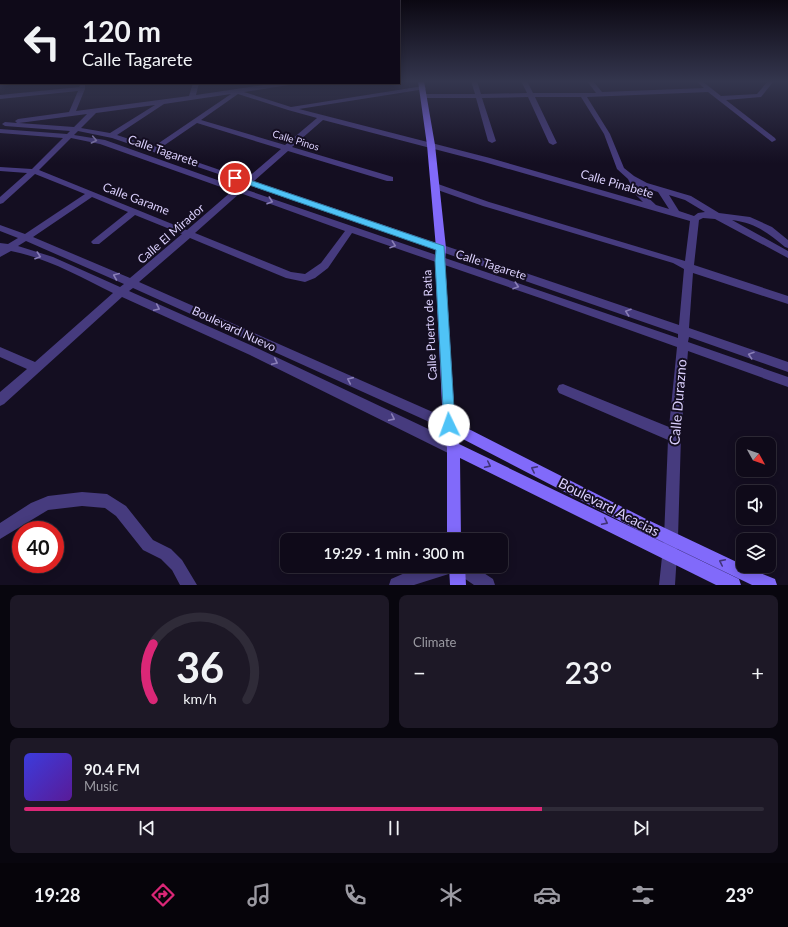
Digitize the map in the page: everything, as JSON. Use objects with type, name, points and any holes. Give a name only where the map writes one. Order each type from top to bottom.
[{"type":"street","points":[[72,114],[74,108]]},
{"type":"street","points":[[1,127],[22,120],[115,108]]},
{"type":"street","points":[[111,136],[155,108]]},
{"type":"street","points":[[153,150],[214,108]]},
{"type":"street","points":[[290,109],[294,108]]},
{"type":"street","name":"Calle Puerto de Ratia","points":[[426,108],[431,145],[441,248],[440,261],[449,425],[453,448],[454,533]]},
{"type":"street","points":[[483,108],[492,141]]},
{"type":"street","points":[[537,108],[553,143]]},
{"type":"street","points":[[591,108],[607,134],[621,169],[631,178],[644,185],[688,198],[716,216],[788,255]]},
{"type":"street","points":[[732,108],[772,140]]},
{"type":"street","name":"Calle Pinabete","points":[[290,109],[431,145],[655,207],[695,220]]},
{"type":"street","points":[[0,201],[34,171],[94,111]]},
{"type":"street","name":"Calle El Mirador","points":[[0,400],[322,117]]},
{"type":"street","name":"Calle Pinos","points":[[196,120],[390,179]]},
{"type":"street","name":"Calle Tagarete","points":[[1,127],[76,129],[111,136],[788,367]]},
{"type":"street","name":"Calle Tagarete","points":[[1,127],[102,142],[350,230],[548,296],[788,382]]},
{"type":"street","name":"Calle Garame","points":[[0,169],[34,171],[191,233],[289,274],[305,278],[312,275],[324,264],[342,244],[350,230]]},
{"type":"street","points":[[631,178],[638,193],[655,207]]},
{"type":"street","points":[[435,186],[539,220],[676,261],[698,271],[788,300]]},
{"type":"street","points":[[661,190],[670,202],[674,213]]},
{"type":"street","points":[[0,254],[5,246],[25,237],[90,194]]},
{"type":"street","points":[[96,242],[135,212]]},
{"type":"street","points":[[695,220],[701,215],[747,219],[769,229],[788,245]]},
{"type":"street","name":"Calle Durazno","points":[[667,585],[671,538],[674,436],[689,267],[695,220]]},
{"type":"street","name":"Boulevard Nuevo","points":[[0,228],[25,237],[132,283],[449,425]]},
{"type":"street","name":"Boulevard Nuevo","points":[[5,246],[40,256],[122,292],[283,366],[453,448]]},
{"type":"street","points":[[548,296],[552,286]]},
{"type":"street","points":[[0,352],[35,368]]},
{"type":"street","points":[[563,389],[674,436]]},
{"type":"street","name":"Boulevard Acacias","points":[[449,425],[636,522],[769,585]]},
{"type":"street","name":"Boulevard Acacias","points":[[453,448],[733,585]]},
{"type":"street","points":[[0,532],[36,508],[48,503],[82,499],[107,501],[112,503],[120,511],[148,545],[166,554],[176,565],[189,585]]},
{"type":"street","points":[[397,585],[424,573]]},
{"type":"street","points":[[458,585],[459,573]]},
{"type":"street","points":[[469,573],[487,585]]},
{"type":"route","points":[[235,178],[441,248],[440,261],[449,425]]}]
